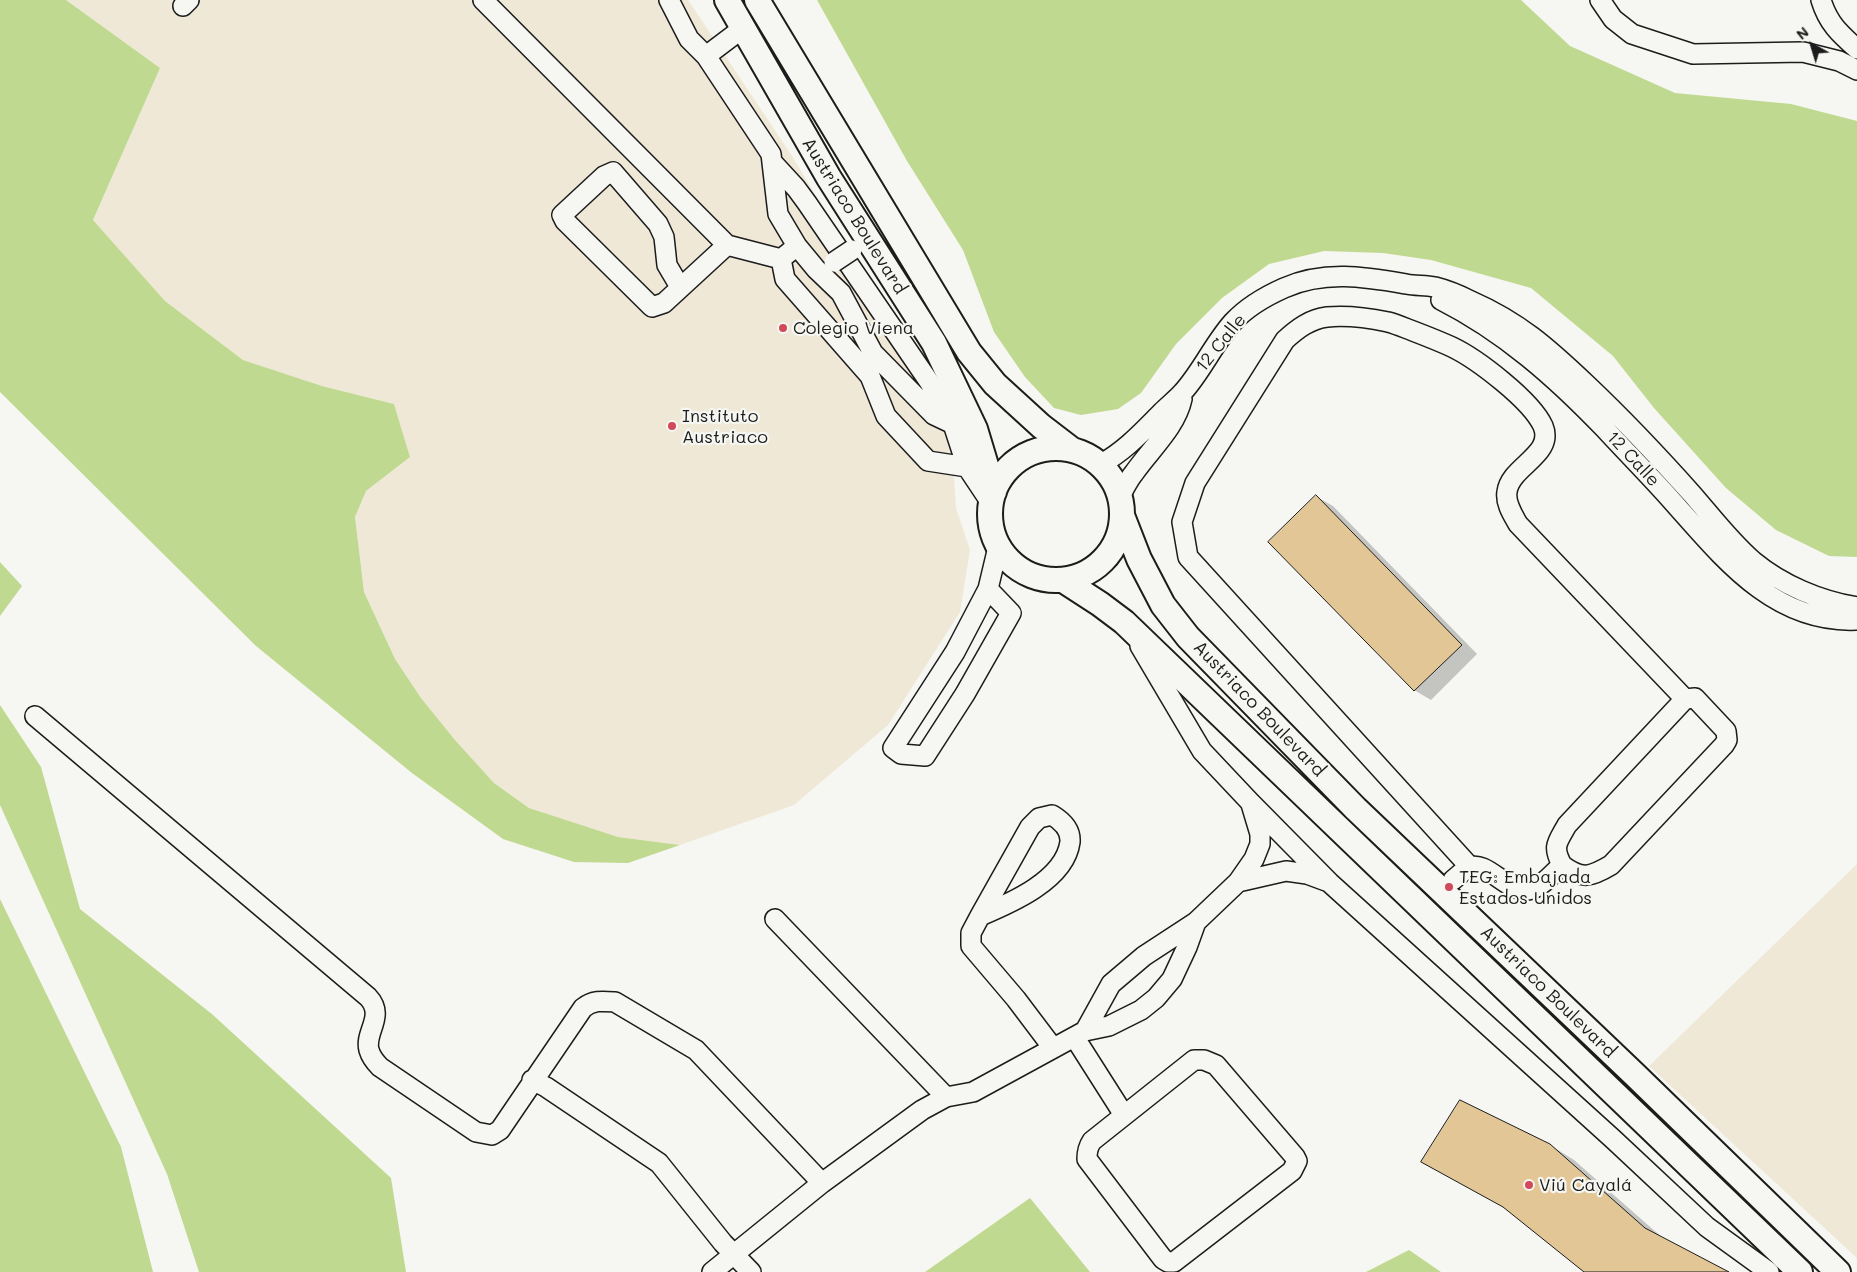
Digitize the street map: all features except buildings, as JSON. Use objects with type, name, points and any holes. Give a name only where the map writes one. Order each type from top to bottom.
[{"type":"main road","name":"Austriaco Boulevard","points":[[727,0],[829,178],[934,343],[975,429],[992,497]]},
{"type":"main road","name":"Austriaco Boulevard","points":[[757,0],[968,352],[995,384],[1041,426],[1071,449]]},
{"type":"main road","points":[[1050,448],[1071,449],[1091,457],[1100,464],[1114,480],[1122,507],[1117,540],[1104,560],[1085,574],[1063,580],[1043,579],[1023,572],[1011,564],[998,547],[991,528],[992,497],[1004,473],[1020,458],[1039,450],[1050,448]]},
{"type":"main road","name":"Austriaco Boulevard","points":[[1122,507],[1139,559],[1163,605],[1188,637],[1356,809],[1838,1272]]},
{"type":"main road","name":"Austriaco Boulevard","points":[[1063,580],[1124,622],[1800,1272]]},
{"type":"street","points":[[483,0],[727,245],[781,259]]},
{"type":"street","points":[[669,0],[690,39],[706,56],[771,154],[778,214],[797,246],[816,269],[841,293],[873,353],[934,415],[953,424]]},
{"type":"street","points":[[1600,0],[1613,19],[1632,34],[1693,54],[1803,52],[1839,61],[1857,70]]},
{"type":"street","points":[[1821,0],[1825,14],[1833,26],[1857,49]]},
{"type":"street","points":[[706,56],[743,28]]},
{"type":"street","points":[[772,163],[796,188],[813,211],[930,383],[953,424],[967,467],[992,497]]},
{"type":"street","points":[[680,287],[667,265],[664,237],[658,224],[613,172],[604,176],[562,215],[565,221],[652,307],[664,303],[727,245]]},
{"type":"street","points":[[816,269],[834,262],[852,250],[854,238],[836,206],[829,178]]},
{"type":"street","points":[[781,259],[797,246]]},
{"type":"street","points":[[781,259],[784,279],[870,376],[886,416],[928,462],[967,467]]},
{"type":"street","name":"12 Calle","points":[[1100,464],[1111,458],[1136,438],[1183,392],[1234,321],[1248,309],[1281,289],[1306,280],[1336,276],[1381,279],[1435,287],[1456,294],[1503,316],[1547,348],[1621,418],[1754,562],[1775,577],[1798,589],[1822,598],[1857,607]]},
{"type":"street","name":"12 Calle","points":[[1408,284],[1435,296],[1478,320],[1513,344],[1533,361],[1641,466],[1716,550],[1742,577],[1756,588],[1796,609],[1822,617],[1857,620]]},
{"type":"street","points":[[1470,867],[1188,557],[1182,522],[1195,483],[1285,340],[1303,324],[1326,317],[1350,317],[1389,322],[1453,347],[1486,369],[1525,401],[1543,427],[1545,439],[1542,447],[1513,478],[1507,492],[1510,508],[1518,524],[1685,699]]},
{"type":"street","name":"12 Calle","points":[[1122,507],[1133,474],[1172,422],[1180,406],[1183,392]]},
{"type":"street","points":[[988,589],[1011,613],[965,694],[925,756],[901,754],[893,748],[955,652],[988,589],[998,547]]},
{"type":"street","points":[[1124,622],[1148,657],[1168,695],[1202,751],[1330,883],[1613,1138],[1707,1227],[1769,1272]]},
{"type":"street","points":[[1695,698],[1726,731],[1727,740],[1724,745],[1611,865],[1596,874],[1584,875],[1574,874],[1562,865],[1556,853],[1557,842],[1567,825],[1685,699],[1695,698]]},
{"type":"street","points":[[35,716],[375,1004],[376,1012],[368,1048],[372,1058],[380,1067],[476,1132],[483,1135],[492,1135],[500,1130],[532,1080],[583,1008],[590,1003],[600,1001],[615,1002],[696,1050],[822,1183]]},
{"type":"street","points":[[1080,1034],[1112,984],[1144,956],[1196,922],[1238,882],[1254,859],[1260,844],[1260,834],[1251,803]]},
{"type":"street","points":[[980,916],[1036,887],[1046,880],[1062,863],[1069,848],[1070,838],[1062,821],[1052,815],[1039,818],[1030,827],[980,916],[971,933],[971,946],[1016,999],[1052,1048]]},
{"type":"street","points":[[1453,880],[1470,867],[1484,868],[1508,885],[1525,890],[1541,884],[1562,865]]},
{"type":"street","points":[[1238,882],[1286,871],[1308,874],[1330,883]]},
{"type":"street","points":[[775,919],[946,1097]]},
{"type":"street","points":[[712,1272],[822,1183],[922,1110],[946,1097],[973,1092],[1080,1034],[1125,1020],[1156,998],[1172,979],[1196,922]]},
{"type":"street","points":[[1080,1034],[1124,1115]]},
{"type":"street","points":[[1194,1060],[1204,1060],[1216,1066],[1296,1157],[1297,1161],[1292,1171],[1174,1262],[1168,1262],[1162,1259],[1087,1159],[1088,1147],[1092,1141],[1124,1115],[1194,1060]]},
{"type":"street","points":[[532,1080],[546,1087],[659,1163],[751,1272]]},
{"type":"shaded area","name":"Instituto Austriaco","points":[[66,0],[688,0],[792,156],[917,364],[952,448],[956,508],[970,550],[960,612],[888,725],[794,805],[680,845],[618,837],[585,827],[529,808],[494,783],[455,740],[421,698],[395,659],[364,592],[355,517],[366,491],[410,457],[394,404],[322,386],[243,360],[165,301],[93,220],[160,68]]},
{"type":"shaded area","points":[[1857,864],[1857,1258],[1649,1066]]},
{"type":"green space","points":[[0,0],[66,0],[160,68],[93,220],[165,301],[243,360],[322,386],[394,404],[410,457],[366,491],[355,517],[364,592],[395,659],[421,698],[455,740],[494,783],[529,808],[618,837],[680,845],[628,863],[574,862],[503,839],[412,773],[256,646],[0,392]]},
{"type":"green space","points":[[817,0],[1521,0],[1570,46],[1675,93],[1791,104],[1857,121],[1857,557],[1829,556],[1776,530],[1726,488],[1654,408],[1613,356],[1531,288],[1431,260],[1383,253],[1324,251],[1269,264],[1222,298],[1176,344],[1141,393],[1118,409],[1081,415],[1054,408],[1025,377],[994,332],[963,250],[907,161]]},
{"type":"green space","points":[[0,562],[22,586],[0,616]]},
{"type":"green space","points":[[0,705],[41,767],[80,909],[213,1015],[391,1178],[406,1272],[199,1272],[167,1174],[0,805]]},
{"type":"green space","points":[[0,899],[121,1147],[153,1272],[0,1272]]},
{"type":"green space","points":[[1030,1198],[1090,1272],[925,1272]]},
{"type":"green space","points":[[1409,1250],[1441,1272],[1366,1272]]},
{"type":"place","name":"Colegio Viena","points":[[783,328]]},
{"type":"place","name":"Instituto Austriaco","points":[[672,426]]},
{"type":"place","name":"TEG: Embajada Estados Unidos","points":[[1449,887]]},
{"type":"place","name":"Viú Cayalá","points":[[1529,1185]]}]
